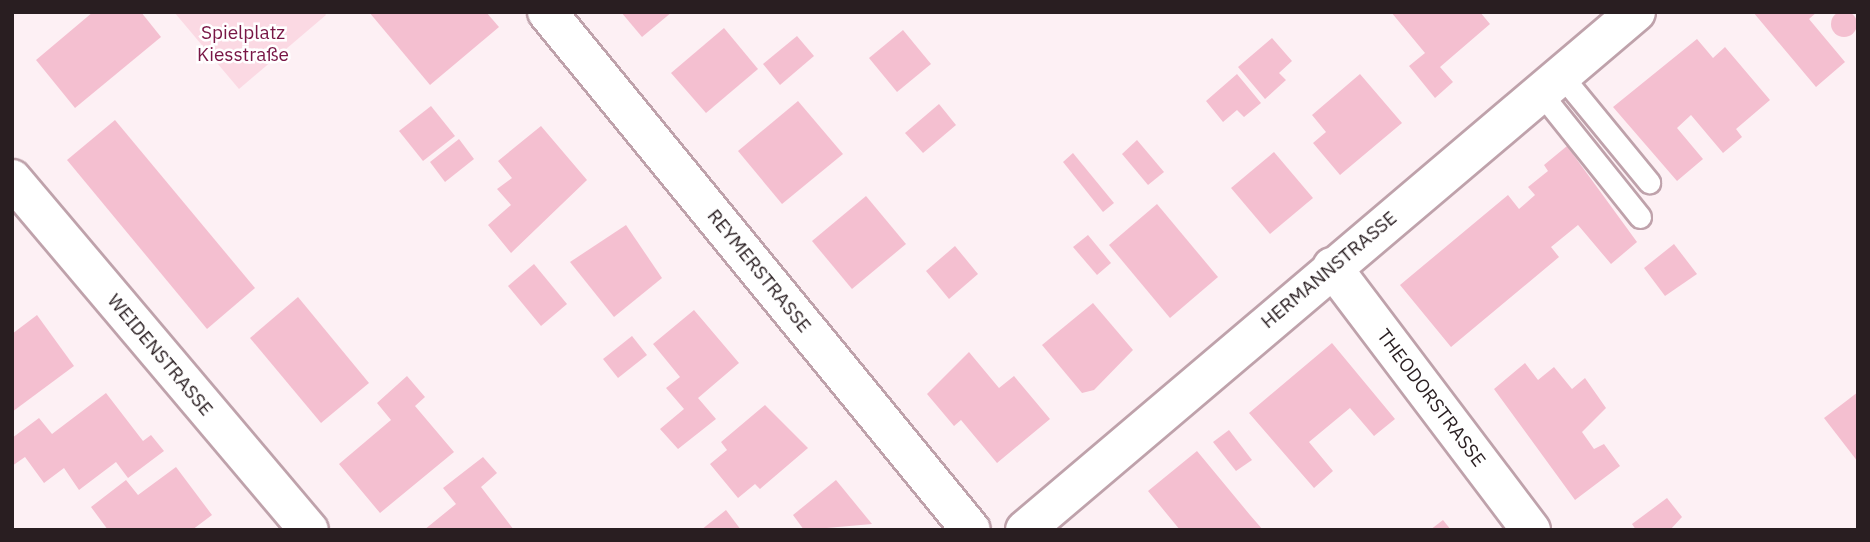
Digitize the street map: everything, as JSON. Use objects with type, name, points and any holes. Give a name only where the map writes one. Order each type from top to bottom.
[{"type":"street","name":"REYMERSTRASSE","points":[[547,12],[971,530]]},
{"type":"street","name":"HERMANNSTRASSE","points":[[1025,530],[1636,12]]},
{"type":"street","name":"WEIDENSTRASSE","points":[[12,179],[309,530]]},
{"type":"street","name":"THEODORSTRASSE","points":[[1332,267],[1531,530]]},
{"type":"lane","points":[[1550,83],[1649,182]]},
{"type":"lane","points":[[1550,83],[1640,217]]},
{"type":"green space","name":"Spielplatz Kiesstraße","points":[[174,12],[324,12],[326,15],[239,89]]},
{"type":"building","points":[[1844,11],[1853,15],[1857,24],[1853,33],[1844,37],[1835,33],[1831,24],[1835,15]]},
{"type":"building","points":[[93,12],[141,12],[161,37],[75,108],[36,60]]},
{"type":"building","points":[[369,12],[486,12],[499,27],[430,85]]},
{"type":"building","points":[[621,12],[672,12],[642,37]]},
{"type":"building","points":[[1391,12],[1480,12],[1490,24],[1440,67],[1453,82],[1435,98],[1409,66],[1425,53]]},
{"type":"building","points":[[1753,12],[1817,12],[1809,19],[1845,62],[1816,87]]},
{"type":"building","points":[[724,28],[758,69],[706,113],[671,73]]},
{"type":"building","points":[[903,30],[931,64],[897,92],[869,58]]},
{"type":"building","points":[[797,36],[814,56],[780,85],[763,64]]},
{"type":"building","points":[[1272,38],[1292,61],[1279,73],[1286,80],[1265,99],[1238,67]]},
{"type":"building","points":[[1697,39],[1713,58],[1725,47],[1770,100],[1736,129],[1742,137],[1723,153],[1691,115],[1677,128],[1703,159],[1677,181],[1613,107]]},
{"type":"building","points":[[1237,74],[1261,103],[1244,117],[1237,110],[1223,122],[1206,101]]},
{"type":"building","points":[[1360,74],[1402,123],[1340,175],[1313,143],[1326,132],[1312,115]]},
{"type":"building","points":[[798,101],[843,154],[782,204],[738,151]]},
{"type":"building","points":[[939,104],[956,125],[923,153],[905,133]]},
{"type":"building","points":[[431,106],[455,136],[423,161],[399,131]]},
{"type":"building","points":[[115,120],[255,288],[207,329],[67,160]]},
{"type":"building","points":[[541,126],[587,180],[511,253],[488,225],[511,205],[497,189],[512,178],[498,161]]},
{"type":"building","points":[[459,139],[474,159],[445,182],[430,162]]},
{"type":"building","points":[[1137,140],[1164,172],[1148,185],[1122,154]]},
{"type":"building","points":[[1567,146],[1637,242],[1611,264],[1578,225],[1551,247],[1559,257],[1451,347],[1400,285],[1508,195],[1519,209],[1535,195],[1528,187],[1548,171],[1544,165]]},
{"type":"building","points":[[1274,152],[1313,198],[1270,234],[1231,188]]},
{"type":"building","points":[[1073,153],[1114,203],[1103,212],[1063,162]]},
{"type":"building","points":[[866,196],[906,244],[852,289],[812,241]]},
{"type":"building","points":[[1157,204],[1218,277],[1170,318],[1109,245]]},
{"type":"building","points":[[626,225],[662,278],[614,317],[570,262]]},
{"type":"building","points":[[1088,235],[1111,263],[1097,275],[1073,247]]},
{"type":"building","points":[[1674,244],[1697,274],[1665,296],[1644,268]]},
{"type":"building","points":[[955,246],[978,274],[949,299],[926,271]]},
{"type":"building","points":[[534,264],[567,304],[541,326],[508,286]]},
{"type":"building","points":[[298,297],[369,383],[321,423],[250,338]]},
{"type":"building","points":[[1093,303],[1133,350],[1094,390],[1082,393],[1042,345]]},
{"type":"building","points":[[694,310],[739,363],[698,398],[716,419],[678,449],[660,429],[684,409],[666,388],[680,377],[653,344]]},
{"type":"building","points":[[37,315],[74,366],[12,412],[12,334]]},
{"type":"building","points":[[632,336],[647,355],[618,378],[603,359]]},
{"type":"building","points":[[1332,343],[1395,419],[1374,436],[1350,408],[1309,442],[1333,471],[1314,488],[1249,413]]},
{"type":"building","points":[[969,352],[999,388],[1014,376],[1050,419],[997,463],[961,420],[954,426],[927,394]]},
{"type":"building","points":[[1525,363],[1538,380],[1554,367],[1572,389],[1585,378],[1606,408],[1582,432],[1594,449],[1604,444],[1620,466],[1575,500],[1494,389]]},
{"type":"building","points":[[407,376],[425,397],[415,406],[454,452],[380,513],[339,464],[391,420],[377,403]]},
{"type":"building","points":[[1858,392],[1858,462],[1824,418]]},
{"type":"building","points":[[106,393],[143,441],[151,435],[164,451],[128,478],[116,462],[79,490],[64,468],[44,483],[25,457],[12,466],[12,438],[39,418],[52,434]]},
{"type":"building","points":[[765,405],[808,448],[760,489],[755,484],[738,498],[710,464],[727,450],[721,442]]},
{"type":"building","points":[[1229,430],[1252,460],[1236,471],[1213,442]]},
{"type":"building","points":[[1197,451],[1263,530],[1180,530],[1148,491]]},
{"type":"building","points":[[483,457],[497,473],[481,487],[514,530],[424,530],[456,504],[443,488]]},
{"type":"building","points":[[176,467],[212,515],[192,530],[108,530],[91,507],[126,480],[138,495]]},
{"type":"building","points":[[836,480],[872,524],[804,530],[793,515]]},
{"type":"building","points":[[1667,498],[1682,517],[1670,530],[1636,530],[1632,524]]},
{"type":"building","points":[[726,510],[741,530],[701,530]]},
{"type":"building","points":[[1443,520],[1451,530],[1430,530]]}]
